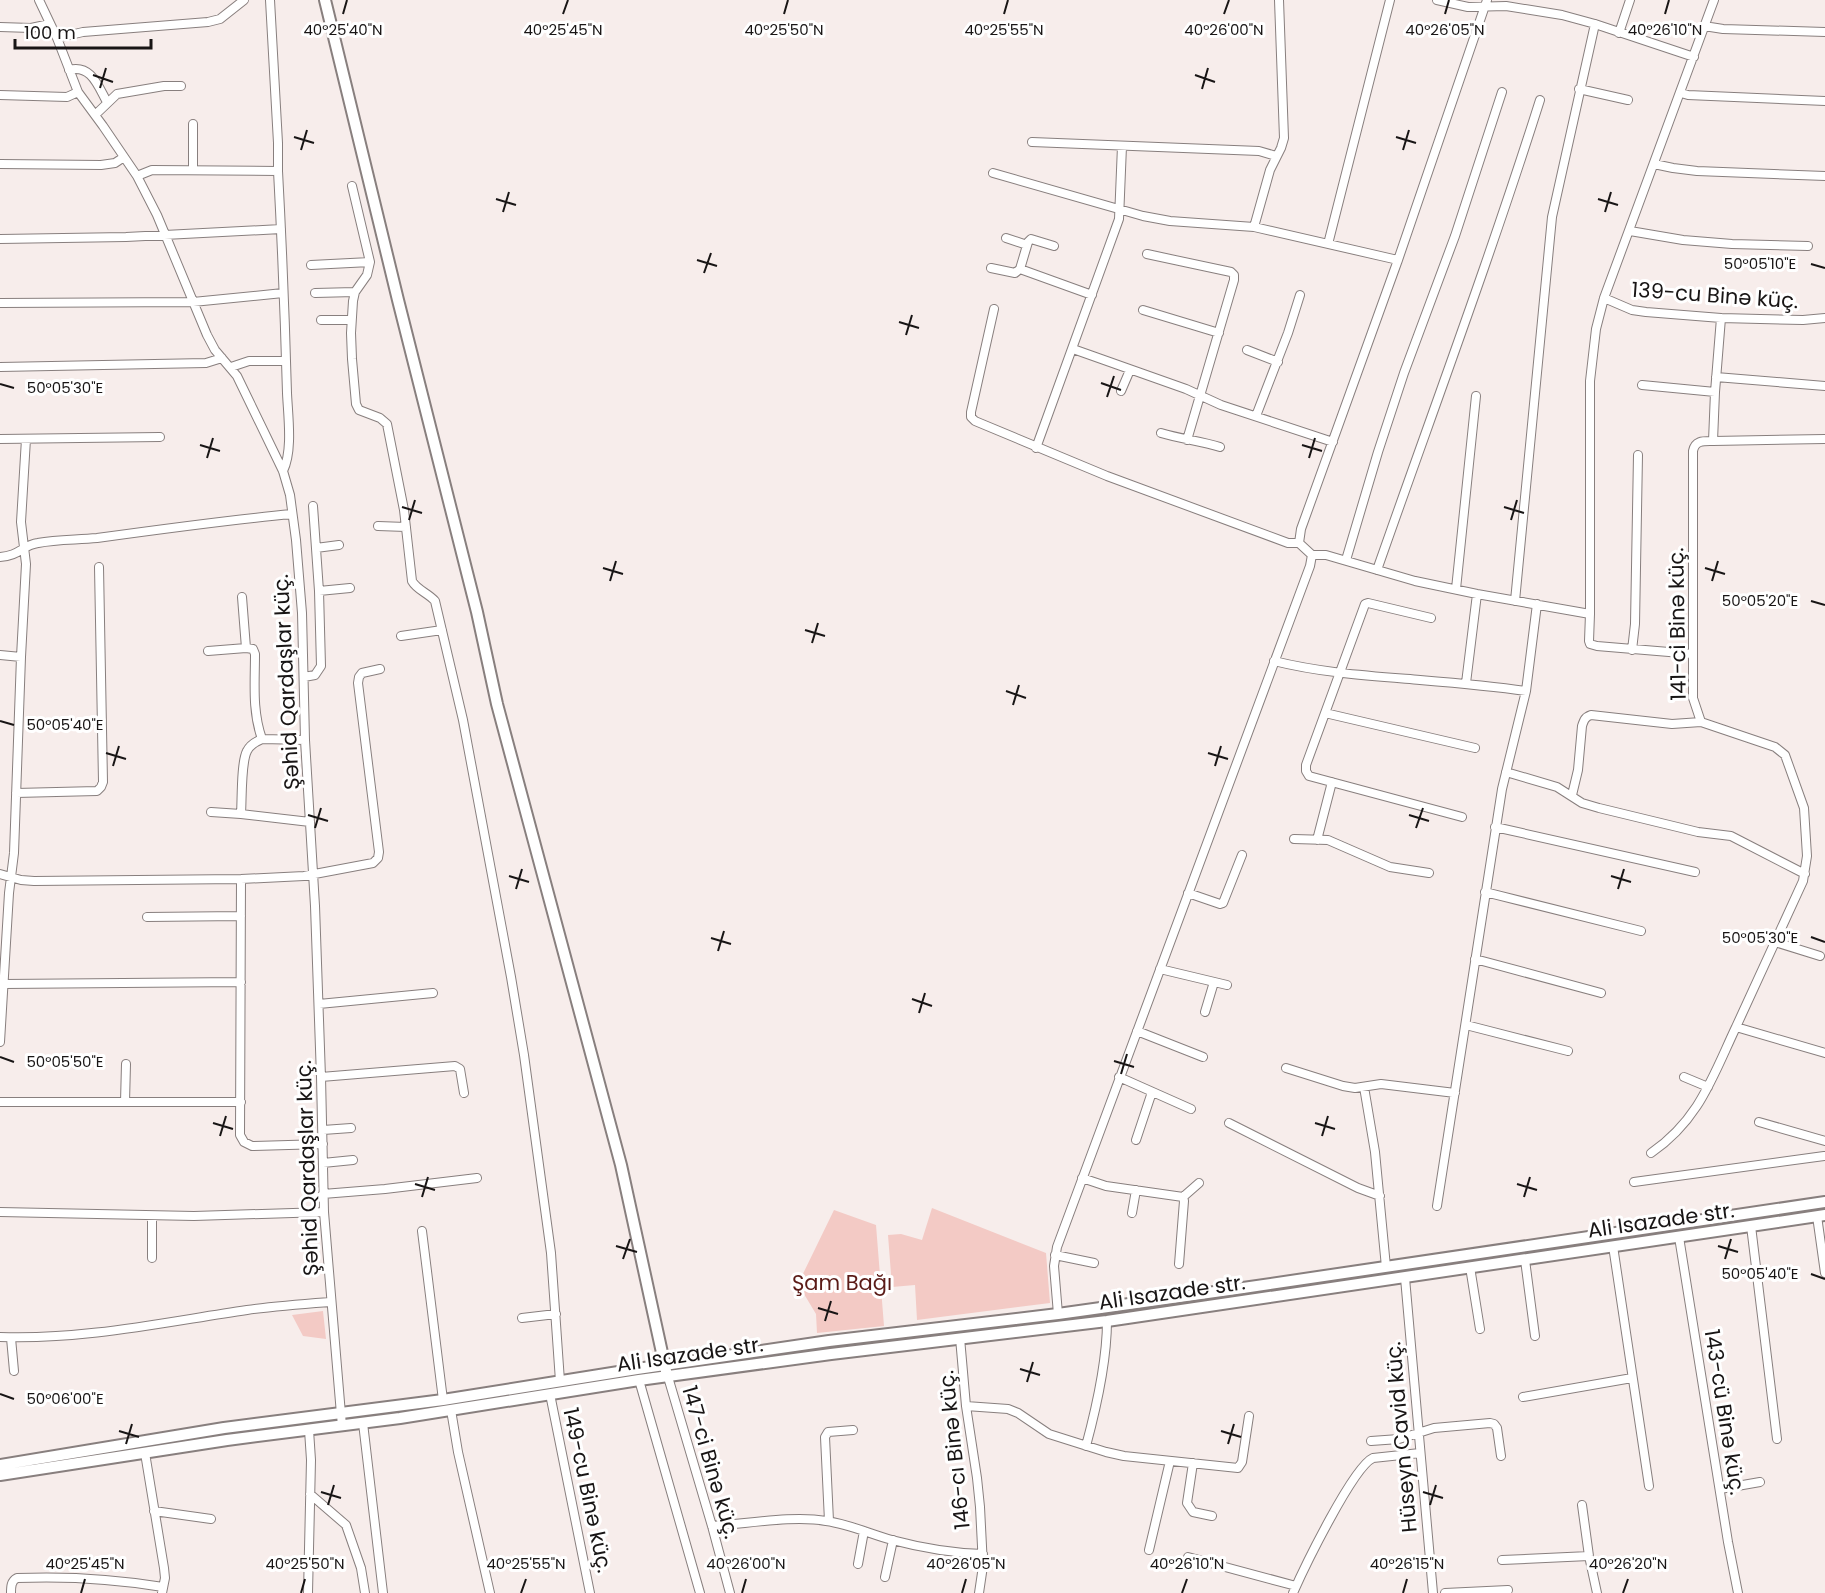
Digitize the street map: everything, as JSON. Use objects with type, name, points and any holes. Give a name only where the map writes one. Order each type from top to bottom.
[{"type":"main road","points":[[325,0],[477,612],[497,704],[621,1165],[668,1377]]},
{"type":"main road","points":[[1820,1203],[1821,1216]]},
{"type":"main road","name":"Ali Isazade str.","points":[[0,1465],[224,1428],[451,1410],[550,1394],[638,1374],[665,1365],[829,1341],[1058,1314],[1820,1203]]},
{"type":"main road","name":"Ali Isazade str.","points":[[362,1417],[443,1400],[560,1381],[638,1374],[668,1377],[831,1354],[1107,1321],[1821,1216]]},
{"type":"main road","points":[[1403,1265],[1405,1278]]},
{"type":"main road","points":[[1386,1267],[1387,1280]]},
{"type":"main road","points":[[1058,1314],[1059,1327]]},
{"type":"main road","name":"Ali Isazade str.","points":[[0,1475],[309,1430],[341,1420]]},
{"type":"street","name":"Şəhid Qardaşlar küç.","points":[[39,0],[57,38],[78,93],[136,176],[165,234],[207,335],[237,376],[283,471],[290,495],[299,578],[304,677],[305,740],[319,1004],[323,1194],[341,1420]]},
{"type":"street","points":[[57,38],[83,32],[208,22],[220,19],[244,0]]},
{"type":"street","points":[[270,0],[286,361],[288,436],[286,465],[283,471]]},
{"type":"street","points":[[1254,226],[1270,170],[1284,138],[1279,0]]},
{"type":"street","points":[[1328,244],[1390,0]]},
{"type":"street","points":[[1437,0],[1467,7],[1486,3],[1543,11],[1595,24],[1694,57]]},
{"type":"street","points":[[1619,33],[1630,0]]},
{"type":"street","points":[[1693,654],[1597,646],[1588,641],[1590,381],[1596,329],[1604,298],[1714,0]]},
{"type":"street","points":[[1299,543],[1301,529],[1398,260],[1486,3]]},
{"type":"street","points":[[0,27],[31,27],[50,24]]},
{"type":"street","points":[[1515,601],[1552,218],[1595,24]]},
{"type":"street","points":[[1704,26],[1723,29],[1825,32]]},
{"type":"street","points":[[69,70],[75,68],[86,70],[107,102]]},
{"type":"street","points":[[95,115],[117,94],[181,86]]},
{"type":"street","points":[[1580,89],[1628,100]]},
{"type":"street","points":[[1346,561],[1378,452],[1455,236],[1502,92]]},
{"type":"street","points":[[0,95],[68,96],[78,93]]},
{"type":"street","points":[[1681,93],[1825,101]]},
{"type":"street","points":[[1377,570],[1482,277],[1540,100]]},
{"type":"street","points":[[193,124],[193,170]]},
{"type":"street","points":[[1032,142],[1259,151],[1276,156]]},
{"type":"street","points":[[1036,448],[1119,219],[1122,146]]},
{"type":"street","points":[[0,164],[100,165],[115,163],[124,157]]},
{"type":"street","points":[[1654,164],[1697,171],[1825,176]]},
{"type":"street","points":[[136,176],[152,170],[278,171]]},
{"type":"street","points":[[993,173],[1121,211],[1170,220],[1254,226],[1398,260]]},
{"type":"street","points":[[352,186],[370,262],[367,275],[355,292],[351,320],[351,359],[356,404],[359,410],[380,418],[387,424],[406,527],[412,581],[415,586],[435,601],[463,720],[524,1055],[551,1253],[560,1381]]},
{"type":"street","points":[[0,240],[281,229]]},
{"type":"street","points":[[1629,231],[1683,240],[1808,246]]},
{"type":"street","points":[[1006,238],[1027,245]]},
{"type":"street","points":[[991,268],[1015,273],[1020,269],[1031,239],[1054,246]]},
{"type":"street","points":[[1147,254],[1231,272],[1234,275],[1187,440]]},
{"type":"street","points":[[311,265],[370,262]]},
{"type":"street","points":[[1020,269],[1092,295]]},
{"type":"street","points":[[315,293],[355,292]]},
{"type":"street","points":[[0,303],[193,302],[283,293]]},
{"type":"street","points":[[1256,416],[1278,362],[1300,295]]},
{"type":"street","name":"139-cu Binə küç.","points":[[1604,298],[1625,308],[1646,312],[1721,318],[1803,320],[1825,318]]},
{"type":"street","points":[[994,309],[971,417],[975,421],[1036,448],[1134,486],[1288,543],[1299,543],[1312,555],[1326,555],[1415,581],[1590,614]]},
{"type":"street","points":[[1143,310],[1219,333]]},
{"type":"street","points":[[1721,318],[1713,441],[1825,439]]},
{"type":"street","points":[[321,320],[351,320]]},
{"type":"street","points":[[1072,349],[1186,389],[1221,405],[1333,442]]},
{"type":"street","points":[[1247,350],[1278,362]]},
{"type":"street","points":[[0,367],[206,363],[222,358]]},
{"type":"street","points":[[231,367],[249,361],[286,361]]},
{"type":"street","points":[[1121,391],[1130,370]]},
{"type":"street","points":[[1716,377],[1825,386]]},
{"type":"street","points":[[1642,385],[1715,392]]},
{"type":"street","points":[[1456,589],[1476,396]]},
{"type":"street","points":[[1161,433],[1220,447]]},
{"type":"street","points":[[0,439],[160,437]]},
{"type":"street","points":[[0,1042],[4,984],[3,940],[14,853],[21,657],[27,564],[21,534],[26,439]]},
{"type":"street","name":"141-ci Binə küç.","points":[[1650,1153],[1666,1143],[1694,1113],[1708,1087],[1805,874],[1807,856],[1804,808],[1785,755],[1774,747],[1701,722],[1693,698],[1693,451],[1699,441],[1713,441]]},
{"type":"street","points":[[1632,650],[1635,624],[1638,455]]},
{"type":"street","points":[[304,677],[315,675],[321,666],[313,506]]},
{"type":"street","points":[[0,557],[13,555],[40,542],[96,538],[217,521],[292,514]]},
{"type":"street","points":[[378,526],[406,527]]},
{"type":"street","points":[[316,548],[339,545]]},
{"type":"street","points":[[1058,1314],[1055,1255],[1310,566],[1312,555]]},
{"type":"street","points":[[16,793],[97,791],[101,788],[103,782],[99,567]]},
{"type":"street","points":[[319,591],[350,588]]},
{"type":"street","points":[[1466,683],[1477,594]]},
{"type":"street","points":[[242,597],[246,648]]},
{"type":"street","points":[[1431,618],[1365,604],[1306,765],[1306,771],[1309,776],[1332,783],[1462,817]]},
{"type":"street","points":[[1437,1206],[1495,827],[1526,691],[1537,604]]},
{"type":"street","points":[[401,636],[442,630]]},
{"type":"street","points":[[208,651],[253,649],[256,723],[262,739]]},
{"type":"street","points":[[0,655],[21,657]]},
{"type":"street","points":[[1274,661],[1340,674],[1466,683],[1526,691]]},
{"type":"street","points":[[0,874],[34,881],[241,879],[312,874],[373,863],[378,858],[379,852],[358,683],[362,672],[380,669]]},
{"type":"street","points":[[1326,713],[1475,748]]},
{"type":"street","points":[[1572,795],[1578,770],[1582,726],[1587,717],[1591,715],[1672,724],[1701,722]]},
{"type":"street","points":[[241,814],[247,751],[262,739],[305,740]]},
{"type":"street","points":[[1506,772],[1557,787],[1582,803],[1599,808],[1698,832],[1731,836],[1805,874]]},
{"type":"street","points":[[1317,840],[1332,783]]},
{"type":"street","points":[[211,812],[310,822]]},
{"type":"street","points":[[1495,827],[1695,872]]},
{"type":"street","points":[[1294,839],[1336,843],[1390,867],[1429,873]]},
{"type":"street","points":[[1188,893],[1223,903],[1242,855]]},
{"type":"street","points":[[241,879],[240,1135],[242,1140],[248,1144],[323,1144]]},
{"type":"street","points":[[1485,892],[1641,931]]},
{"type":"street","points":[[147,917],[241,916]]},
{"type":"street","points":[[1775,942],[1820,956]]},
{"type":"street","points":[[1475,959],[1601,993]]},
{"type":"street","points":[[1160,969],[1227,985]]},
{"type":"street","points":[[4,984],[241,982]]},
{"type":"street","points":[[1205,1011],[1214,982]]},
{"type":"street","points":[[319,1004],[433,993]]},
{"type":"street","points":[[1466,1025],[1568,1051]]},
{"type":"street","points":[[1736,1027],[1825,1053]]},
{"type":"street","points":[[1137,1031],[1203,1057]]},
{"type":"street","points":[[126,1064],[126,1102]]},
{"type":"street","points":[[321,1077],[454,1066],[460,1069],[464,1093]]},
{"type":"street","points":[[1286,1068],[1355,1088],[1381,1083],[1455,1094]]},
{"type":"street","points":[[1119,1077],[1191,1108]]},
{"type":"street","points":[[1684,1077],[1708,1087]]},
{"type":"street","points":[[1364,1087],[1373,1134],[1386,1267]]},
{"type":"street","points":[[1136,1140],[1152,1092]]},
{"type":"street","points":[[0,1102],[241,1102]]},
{"type":"street","points":[[1759,1122],[1825,1141],[1825,1161]]},
{"type":"street","points":[[1229,1123],[1380,1197]]},
{"type":"street","points":[[322,1130],[351,1128]]},
{"type":"street","points":[[1634,1182],[1824,1156]]},
{"type":"street","points":[[323,1163],[353,1160]]},
{"type":"street","points":[[323,1194],[477,1178]]},
{"type":"street","points":[[1082,1178],[1106,1186],[1183,1197],[1199,1183]]},
{"type":"street","points":[[1132,1213],[1136,1190]]},
{"type":"street","points":[[1179,1264],[1183,1197]]},
{"type":"street","points":[[0,1212],[152,1216],[324,1212]]},
{"type":"street","points":[[152,1216],[152,1258]]},
{"type":"street","points":[[1821,1216],[1825,1273]]},
{"type":"street","points":[[1751,1226],[1777,1439]]},
{"type":"street","points":[[422,1231],[443,1400]]},
{"type":"street","name":"143-cü Binə küç.","points":[[1679,1237],[1738,1593]]},
{"type":"street","points":[[1613,1246],[1649,1486]]},
{"type":"street","points":[[1055,1255],[1094,1263]]},
{"type":"street","points":[[1526,1260],[1535,1336]]},
{"type":"street","points":[[1470,1267],[1480,1329]]},
{"type":"street","name":"Hüseyn Cavid küç.","points":[[1405,1278],[1433,1593]]},
{"type":"street","points":[[0,1337],[41,1338],[119,1331],[250,1310],[330,1302]]},
{"type":"street","points":[[522,1318],[556,1314]]},
{"type":"street","points":[[1086,1446],[1106,1346],[1107,1321]]},
{"type":"street","points":[[11,1338],[14,1371]]},
{"type":"street","name":"146-cı Binə küç.","points":[[960,1338],[966,1406],[978,1478],[983,1554],[982,1584],[979,1593]]},
{"type":"street","points":[[638,1374],[700,1593]]},
{"type":"street","name":"147-ci Binə küç.","points":[[668,1377],[712,1526],[729,1593]]},
{"type":"street","points":[[1523,1397],[1632,1378]]},
{"type":"street","name":"149-cu Binə küç.","points":[[550,1394],[590,1593]]},
{"type":"street","points":[[966,1406],[1008,1409],[1049,1434],[1124,1456],[1238,1468],[1241,1466],[1249,1416]]},
{"type":"street","points":[[451,1410],[458,1452],[490,1593]]},
{"type":"street","points":[[362,1417],[383,1593]]},
{"type":"street","points":[[1371,1441],[1399,1439],[1434,1428],[1490,1423],[1497,1428],[1501,1456]]},
{"type":"street","points":[[308,1593],[309,1430]]},
{"type":"street","points":[[829,1521],[825,1437],[831,1431],[853,1430]]},
{"type":"street","points":[[11,1593],[11,1584],[17,1578],[58,1576],[80,1577],[163,1590],[164,1568],[145,1453]]},
{"type":"street","points":[[1188,1557],[1294,1590],[1347,1489],[1367,1460],[1419,1453]]},
{"type":"street","points":[[1149,1550],[1170,1461]]},
{"type":"street","points":[[1193,1464],[1187,1503],[1193,1512],[1212,1516]]},
{"type":"street","points":[[1720,1489],[1760,1482]]},
{"type":"street","points":[[310,1494],[346,1525],[361,1568],[364,1593]]},
{"type":"street","points":[[1582,1505],[1589,1556],[1598,1593]]},
{"type":"street","points":[[154,1511],[211,1519]]},
{"type":"street","points":[[712,1526],[805,1519],[829,1521],[893,1540],[948,1551],[983,1554]]},
{"type":"street","points":[[858,1564],[864,1531]]},
{"type":"street","points":[[885,1577],[893,1540]]},
{"type":"street","points":[[1502,1560],[1589,1556]]},
{"type":"street","points":[[1445,1593],[1508,1590]]},
{"type":"green space","points":[[932,1208],[1046,1253],[1050,1303],[917,1320],[915,1285],[892,1287],[888,1235],[901,1234],[922,1240]]},
{"type":"green space","name":"Şam Bağı","points":[[834,1210],[876,1225],[884,1326],[817,1333],[816,1314],[798,1284]]},
{"type":"green space","points":[[323,1311],[326,1339],[303,1336],[292,1315]]}]
